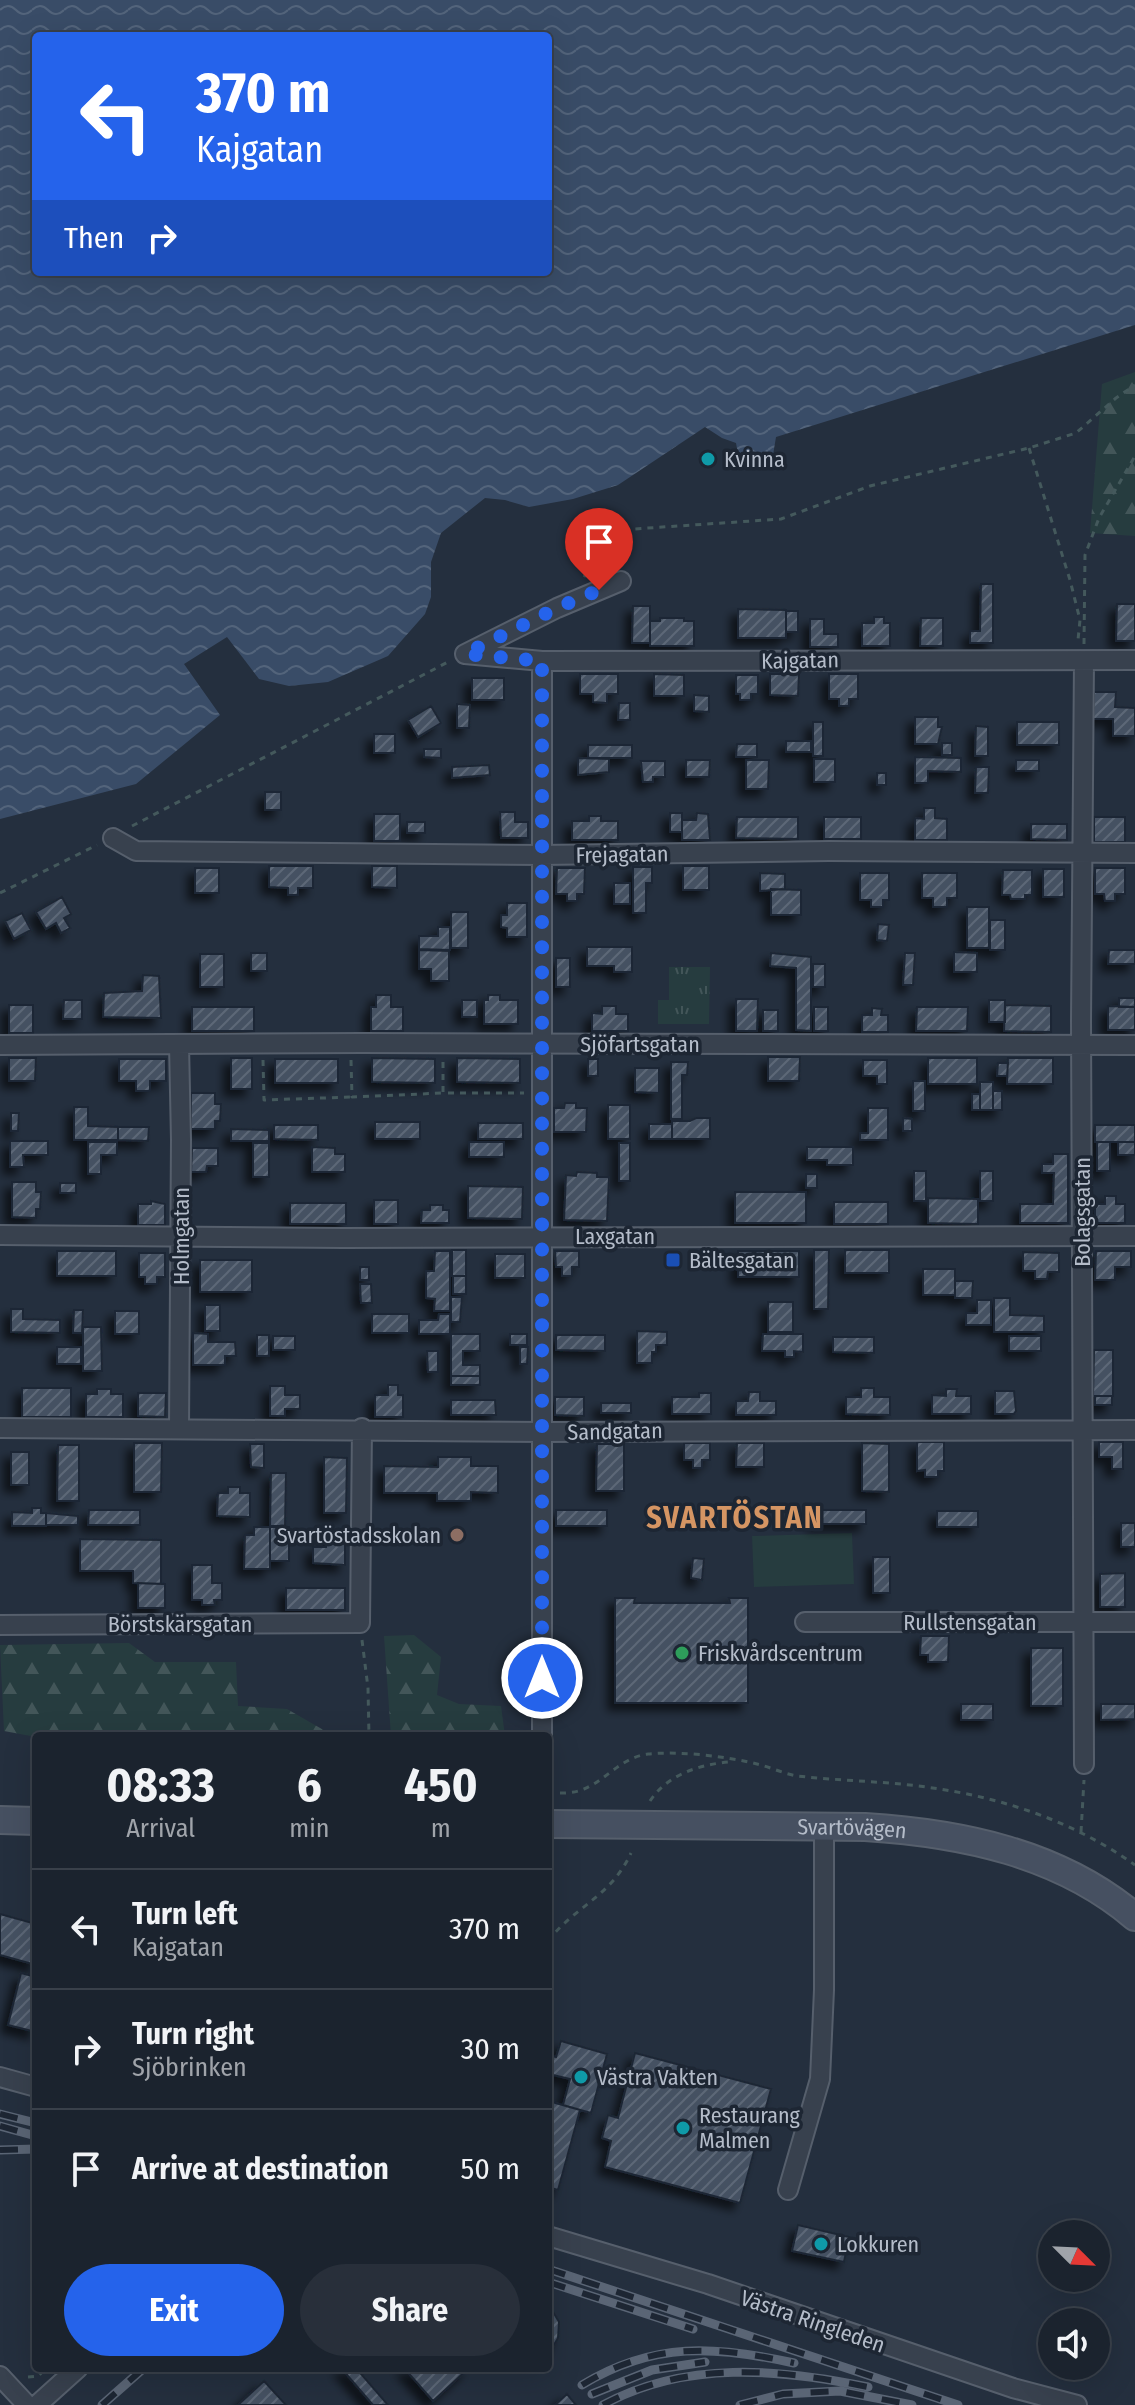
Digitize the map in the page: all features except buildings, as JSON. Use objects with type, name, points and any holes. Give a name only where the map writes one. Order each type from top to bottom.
[{"type":"main road","points":[[0,1820],[32,1821]]},
{"type":"main road","name":"Svartövägen","points":[[552,1824],[824,1826],[915,1830],[959,1837],[1003,1848],[1072,1876],[1102,1892],[1135,1917]]},
{"type":"street","points":[[465,654],[621,581]]},
{"type":"street","name":"Kajgatan","points":[[465,654],[542,661],[1010,659],[1080,654],[1135,660]]},
{"type":"street","name":"Bolagsgatan","points":[[1080,654],[1084,1764]]},
{"type":"street","points":[[542,661],[542,1732]]},
{"type":"street","name":"Frejagatan","points":[[113,838],[136,851],[541,855],[829,851],[1135,853]]},
{"type":"street","name":"Holmgatan","points":[[179,1044],[179,1428]]},
{"type":"street","name":"Sjöfartsgatan","points":[[0,1045],[1135,1045]]},
{"type":"street","name":"Laxgatan","points":[[0,1235],[1135,1236]]},
{"type":"street","name":"Sandgatan","points":[[0,1428],[362,1428],[542,1432],[1135,1430]]},
{"type":"street","points":[[360,1623],[362,1428]]},
{"type":"street","name":"Rullstensgatan","points":[[805,1622],[1135,1622]]},
{"type":"street","name":"Börstskärsgatan","points":[[0,1625],[360,1623]]},
{"type":"street","points":[[788,2190],[820,2079],[824,1990],[824,1826]]},
{"type":"street","points":[[0,2077],[32,2086]]},
{"type":"street","name":"Västra Ringleden","points":[[552,2237],[708,2284],[1013,2388],[1077,2405]]},
{"type":"street","points":[[37,2405],[74,2372]]},
{"type":"street","points":[[0,2376],[27,2405]]},
{"type":"path","points":[[578,599],[580,584],[595,559],[610,544],[634,529],[781,519],[870,486],[1029,448],[1076,433],[1135,385]]},
{"type":"path","points":[[1029,448],[1080,620],[1080,654]]},
{"type":"path","points":[[1080,654],[1085,555],[1099,518],[1135,456]]},
{"type":"path","points":[[0,893],[113,838],[183,798],[465,654]]},
{"type":"path","points":[[442,1054],[443,1093]]},
{"type":"path","points":[[263,1055],[264,1100],[532,1093]]},
{"type":"path","points":[[351,1055],[352,1097]]},
{"type":"path","points":[[360,1623],[368,1688],[369,1732]]},
{"type":"path","points":[[552,1793],[587,1789],[625,1762],[643,1755],[689,1754],[754,1763],[796,1776],[927,1787],[996,1800],[1081,1832],[1135,1865]]},
{"type":"path","points":[[650,1801],[657,1790],[691,1769],[716,1763],[740,1762]]},
{"type":"path","points":[[1081,1832],[1084,1764]]},
{"type":"path","points":[[552,1933],[617,1879],[631,1853]]},
{"type":"green space","points":[[1135,372],[1135,536],[1090,533],[1102,384]]},
{"type":"green space","points":[[669,967],[710,967],[709,1024],[658,1024],[658,1000],[669,1000]]},
{"type":"green space","points":[[852,1533],[854,1584],[754,1587],[752,1536]]},
{"type":"green space","points":[[414,1635],[441,1657],[437,1695],[459,1704],[501,1706],[504,1732],[391,1732],[384,1636]]},
{"type":"green space","points":[[129,1643],[155,1662],[236,1662],[238,1706],[287,1709],[327,1732],[32,1732],[32,1736],[4,1731],[0,1645]]},
{"type":"water","points":[[0,0],[1135,0],[1135,325],[776,437],[773,455],[764,458],[756,460],[738,454],[736,443],[705,427],[618,485],[573,499],[529,507],[485,498],[441,533],[431,562],[431,597],[425,614],[388,656],[328,682],[289,686],[259,679],[227,637],[184,664],[220,715],[136,784],[0,819]]},
{"type":"railway","points":[[0,2114],[32,2122]]},
{"type":"railway","points":[[0,2126],[32,2135]]},
{"type":"railway","points":[[0,2150],[32,2149]]},
{"type":"railway","points":[[552,2270],[958,2405]]},
{"type":"railway","points":[[552,2283],[693,2329]]},
{"type":"railway","points":[[582,2385],[635,2361],[686,2351],[738,2353],[794,2363]]},
{"type":"railway","points":[[592,2394],[652,2370],[705,2362]]},
{"type":"railway","points":[[102,2405],[139,2372]]},
{"type":"railway","points":[[603,2405],[667,2381],[733,2372],[801,2376],[868,2387]]},
{"type":"railway","points":[[740,2405],[783,2394],[840,2391],[912,2405]]},
{"type":"place","name":"Kvinna","points":[[708,459]]},
{"type":"place","name":"Bältesgatan","points":[[673,1260]]},
{"type":"place","name":"Svartöstadsskolan","points":[[457,1535]]},
{"type":"place","name":"Friskvårdscentrum","points":[[682,1653]]},
{"type":"place","name":"Västra Vakten","points":[[581,2077]]},
{"type":"place","name":"Restaurang Malmen","points":[[683,2128]]},
{"type":"place","name":"Lokkuren","points":[[821,2244]]},
{"type":"district","name":"SVARTÖSTAN","points":[[735,1518]]},
{"type":"route","points":[[542,1678],[542,661],[465,654],[599,590]]}]
